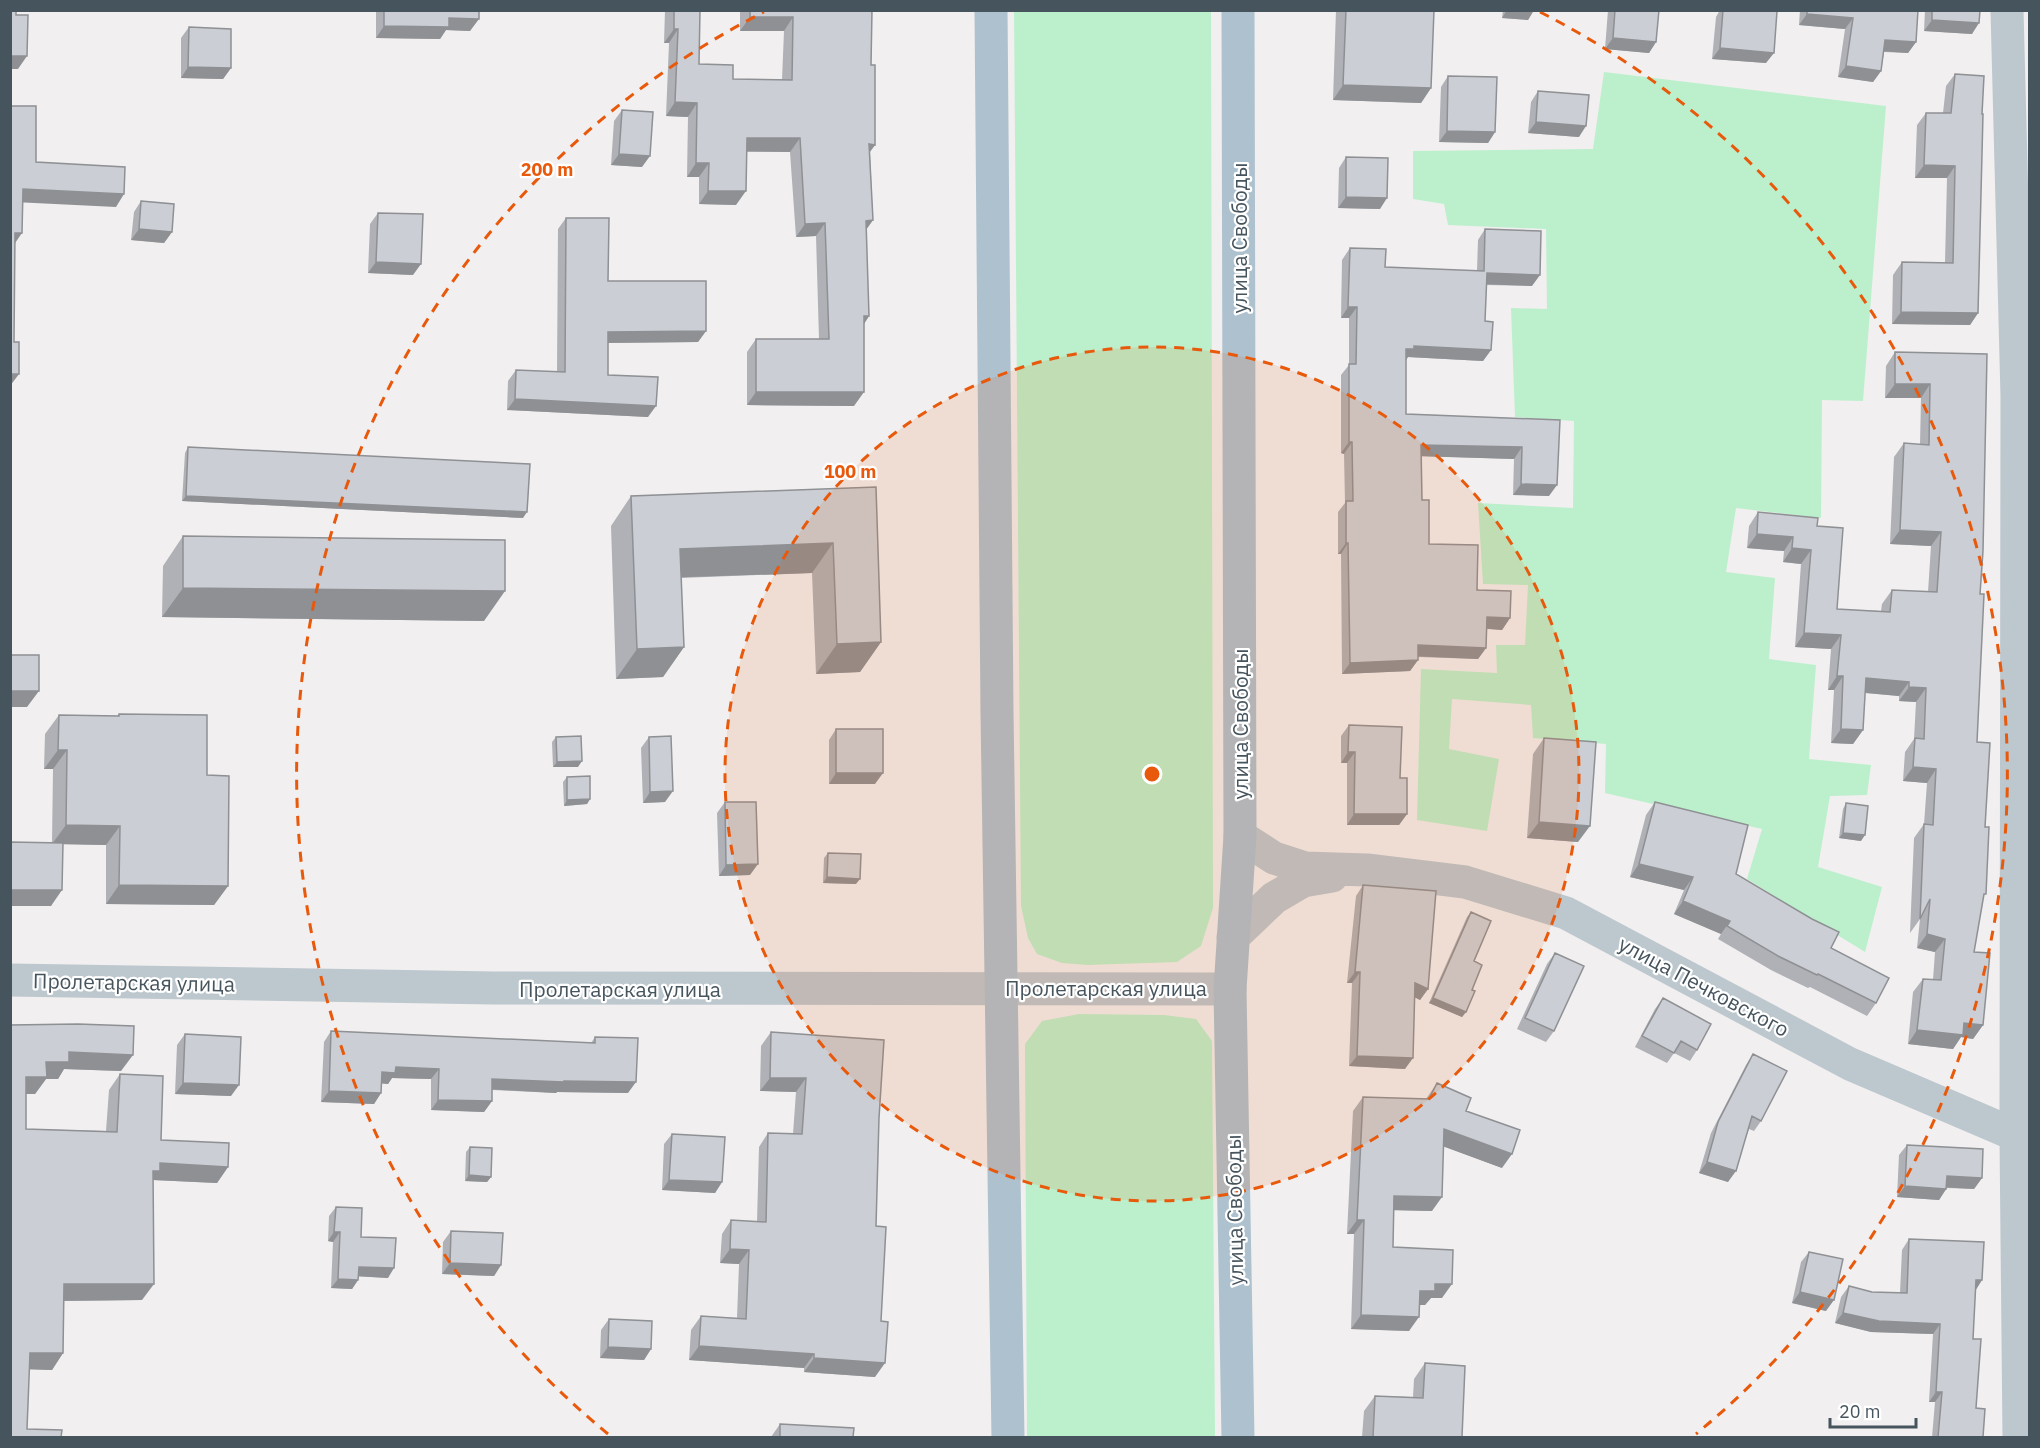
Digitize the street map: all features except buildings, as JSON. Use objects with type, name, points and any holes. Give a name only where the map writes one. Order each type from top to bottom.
[{"type":"main road","points":[[992,10],[997,700],[1008,1437]]},
{"type":"main road","name":"улица Свободы","points":[[1238,10],[1240,836],[1230,988],[1238,1437]]},
{"type":"street","points":[[2007,10],[2017,396],[2023,1139],[2019,1437]]},
{"type":"street","points":[[1240,836],[1274,858],[1305,868],[1367,870]]},
{"type":"street","points":[[1233,937],[1274,898],[1303,881],[1367,870]]},
{"type":"street","name":"улица Печковского","points":[[1367,870],[1465,882],[1566,913],[1851,1064],[2023,1139]]},
{"type":"street","name":"Пролетарская улица","points":[[10,980],[760,990],[1002,987],[1230,988]]},
{"type":"green space","points":[[1014,11],[1211,11],[1213,908],[1201,946],[1177,962],[1088,965],[1062,963],[1037,954],[1028,938],[1021,906]]},
{"type":"green space","points":[[1604,72],[1886,106],[1863,401],[1822,400],[1821,518],[1736,508],[1726,572],[1775,578],[1769,659],[1816,665],[1809,759],[1871,765],[1867,795],[1830,796],[1818,867],[1882,887],[1865,952],[1747,879],[1762,829],[1605,793],[1606,744],[1533,738],[1531,705],[1452,699],[1449,749],[1499,759],[1487,831],[1417,820],[1421,669],[1497,673],[1496,645],[1525,645],[1528,585],[1483,584],[1478,503],[1573,508],[1574,421],[1515,417],[1511,308],[1547,309],[1546,229],[1448,225],[1444,204],[1413,199],[1413,151],[1593,149]]},
{"type":"green space","points":[[1079,1014],[1164,1015],[1196,1019],[1212,1041],[1215,1437],[1027,1437],[1025,1044],[1042,1021]]}]
